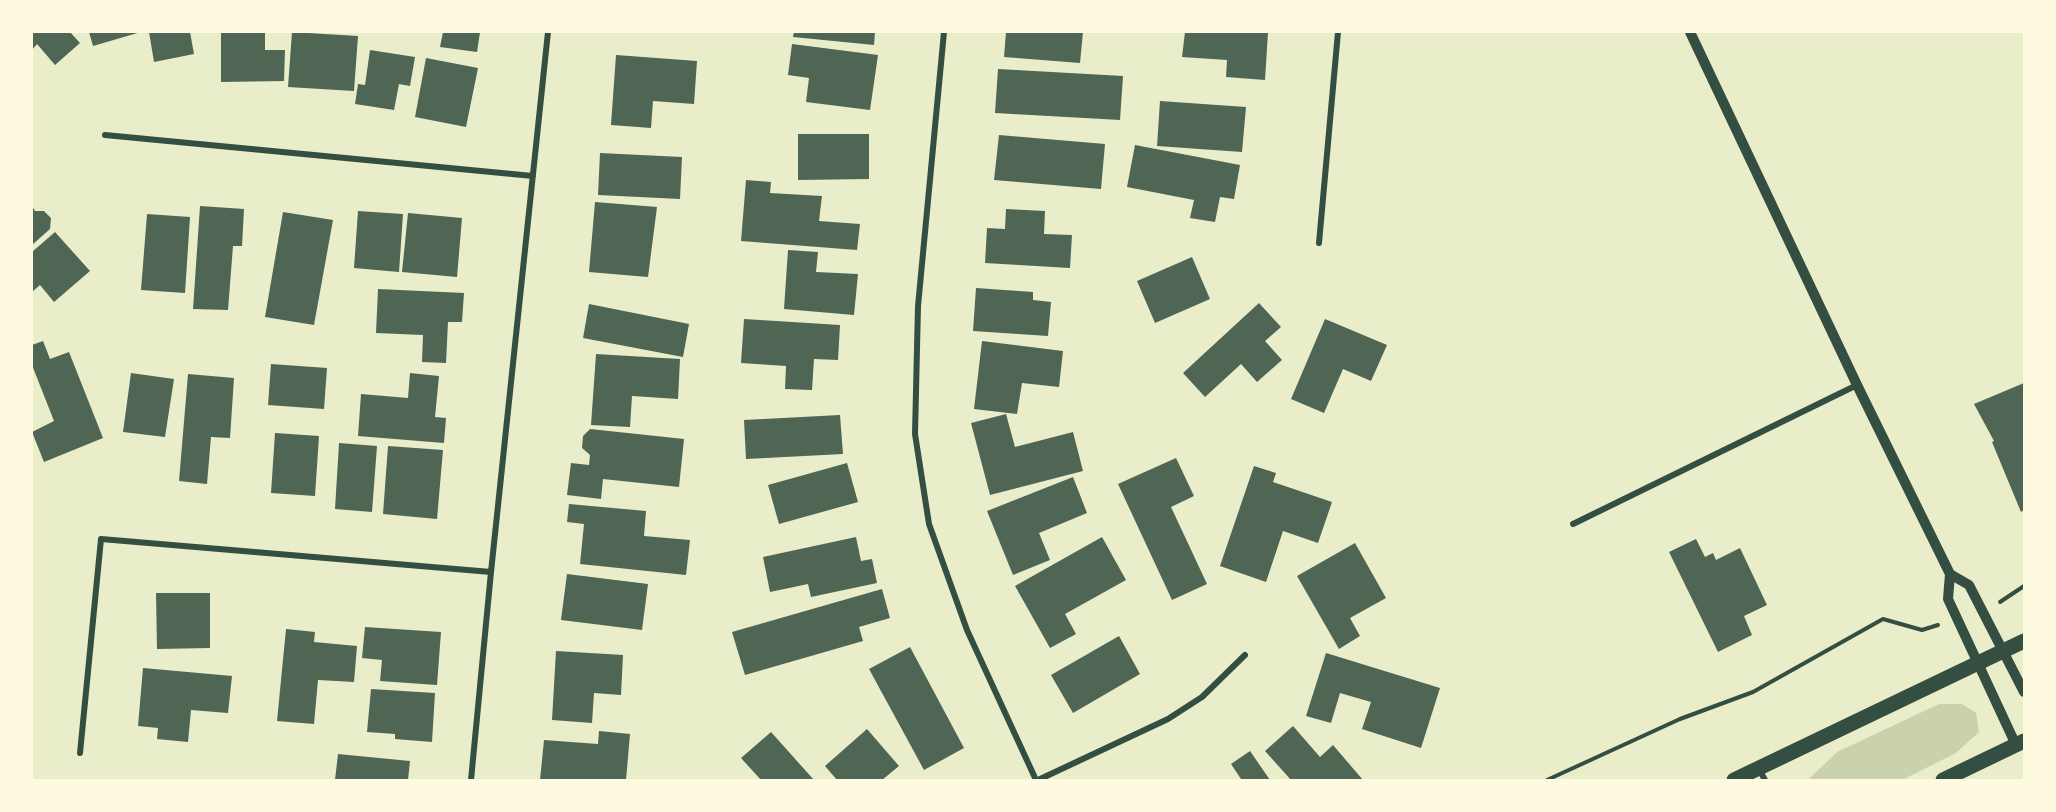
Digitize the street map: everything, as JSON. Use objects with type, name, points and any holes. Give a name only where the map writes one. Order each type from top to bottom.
[{"type":"main road","points":[[1734,780],[1762,775],[2025,641]]},
{"type":"main road","points":[[1943,780],[2020,743]]},
{"type":"street","points":[[471,780],[548,32]]},
{"type":"street","points":[[944,32],[918,306],[915,434],[929,524],[967,630],[1037,780],[1168,719],[1202,697],[1245,654]]},
{"type":"street","points":[[1319,243],[1338,32]]},
{"type":"street","points":[[1690,32],[1857,385],[1950,574],[1948,599],[1956,619],[2020,743]]},
{"type":"street","points":[[105,135],[534,176]]},
{"type":"street","points":[[1573,524],[1857,385]]},
{"type":"street","points":[[80,753],[101,539],[491,573]]},
{"type":"street","points":[[1950,574],[1969,585],[2025,692]]},
{"type":"path","points":[[1983,611],[2006,600],[2025,586]]},
{"type":"path","points":[[1547,780],[1680,719],[1753,692],[1883,619],[1922,630],[1956,619]]},
{"type":"green space","points":[[1939,704],[1962,704],[1976,713],[1979,732],[1956,753],[1902,780],[1808,780],[1837,752]]},
{"type":"building","points":[[32,32],[70,32],[80,43],[55,65],[37,44],[32,50]]},
{"type":"building","points":[[89,32],[141,32],[93,46]]},
{"type":"building","points":[[149,32],[190,32],[194,54],[154,62]]},
{"type":"building","points":[[221,32],[265,32],[265,50],[285,50],[284,81],[221,82]]},
{"type":"building","points":[[292,32],[358,36],[354,91],[288,87]]},
{"type":"building","points":[[443,32],[480,32],[477,52],[440,47]]},
{"type":"building","points":[[794,32],[875,32],[874,45],[793,37]]},
{"type":"building","points":[[1006,32],[1083,32],[1080,63],[1004,57]]},
{"type":"building","points":[[1185,32],[1268,32],[1265,80],[1226,77],[1227,60],[1182,57]]},
{"type":"building","points":[[792,44],[878,55],[870,110],[806,102],[809,78],[788,75]]},
{"type":"building","points":[[370,50],[415,57],[410,86],[399,84],[394,110],[355,104],[358,84],[365,85]]},
{"type":"building","points":[[616,55],[697,61],[694,104],[653,101],[651,128],[611,125]]},
{"type":"building","points":[[426,58],[478,68],[466,127],[415,117]]},
{"type":"building","points":[[998,69],[1123,76],[1120,120],[995,113]]},
{"type":"building","points":[[1160,101],[1246,107],[1242,152],[1157,146]]},
{"type":"building","points":[[798,134],[869,134],[869,179],[798,180]]},
{"type":"building","points":[[999,135],[1105,144],[1101,189],[994,180]]},
{"type":"building","points":[[1135,145],[1240,165],[1234,199],[1220,197],[1215,222],[1190,218],[1194,200],[1127,187]]},
{"type":"building","points":[[600,153],[682,157],[680,199],[598,195]]},
{"type":"building","points":[[746,180],[771,182],[770,193],[822,196],[819,221],[860,224],[857,250],[741,241]]},
{"type":"building","points":[[595,202],[657,207],[648,277],[589,272]]},
{"type":"building","points":[[32,206],[35,211],[44,211],[51,218],[50,229],[32,245]]},
{"type":"building","points":[[200,206],[244,209],[242,246],[233,246],[228,310],[193,309]]},
{"type":"building","points":[[1006,209],[1045,211],[1044,234],[1072,235],[1070,268],[985,263],[987,228],[1005,229]]},
{"type":"building","points":[[358,211],[403,214],[399,272],[354,268]]},
{"type":"building","points":[[283,212],[333,220],[314,325],[265,317]]},
{"type":"building","points":[[408,213],[462,218],[457,277],[402,272]]},
{"type":"building","points":[[147,214],[190,217],[185,293],[141,290]]},
{"type":"building","points":[[55,232],[90,271],[54,302],[40,285],[32,292],[32,252]]},
{"type":"building","points":[[788,250],[818,252],[816,272],[858,274],[854,315],[784,309]]},
{"type":"building","points":[[1192,257],[1210,299],[1155,323],[1137,281]]},
{"type":"building","points":[[976,288],[1033,292],[1033,300],[1051,302],[1048,336],[973,331]]},
{"type":"building","points":[[378,289],[464,293],[462,322],[448,322],[446,363],[422,362],[423,335],[376,333]]},
{"type":"building","points":[[1259,303],[1281,327],[1265,341],[1282,360],[1257,382],[1241,364],[1205,397],[1183,373]]},
{"type":"building","points":[[589,304],[689,324],[683,357],[583,338]]},
{"type":"building","points":[[744,319],[840,325],[838,360],[814,359],[812,390],[785,389],[786,366],[741,363]]},
{"type":"building","points":[[1325,319],[1387,345],[1371,381],[1343,369],[1324,413],[1291,399]]},
{"type":"building","points":[[43,341],[50,359],[69,352],[103,438],[44,462],[32,432],[54,421],[32,365],[32,345]]},
{"type":"building","points":[[982,341],[1063,351],[1059,387],[1022,383],[1017,414],[974,409]]},
{"type":"building","points":[[596,354],[680,359],[678,399],[632,396],[630,427],[591,425]]},
{"type":"building","points":[[271,364],[327,368],[324,409],[268,405]]},
{"type":"building","points":[[131,373],[174,379],[165,437],[123,432]]},
{"type":"building","points":[[410,373],[439,376],[435,417],[446,418],[444,443],[358,436],[361,394],[408,398]]},
{"type":"building","points":[[188,374],[234,378],[230,438],[211,437],[207,484],[179,481]]},
{"type":"building","points":[[2024,383],[2024,510],[2021,512],[1992,442],[1994,441],[1974,404]]},
{"type":"building","points":[[1006,414],[1015,447],[1073,432],[1083,471],[990,495],[971,423]]},
{"type":"building","points":[[840,415],[843,454],[746,459],[744,420]]},
{"type":"building","points":[[590,429],[684,439],[679,487],[603,479],[601,499],[567,495],[571,463],[589,465],[590,455],[582,448],[583,436]]},
{"type":"building","points":[[275,433],[319,436],[315,496],[271,493]]},
{"type":"building","points":[[339,443],[377,446],[372,512],[335,509]]},
{"type":"building","points":[[388,446],[443,450],[437,519],[383,514]]},
{"type":"building","points":[[1176,458],[1194,496],[1171,507],[1207,584],[1172,600],[1118,484]]},
{"type":"building","points":[[847,463],[858,502],[779,524],[768,485]]},
{"type":"building","points":[[1254,466],[1276,473],[1273,482],[1332,502],[1318,543],[1283,531],[1266,582],[1220,566]]},
{"type":"building","points":[[1073,477],[1087,513],[1039,533],[1050,560],[1013,575],[987,511]]},
{"type":"building","points":[[569,504],[646,511],[644,536],[690,540],[686,575],[580,564],[584,524],[567,522]]},
{"type":"building","points":[[856,537],[861,561],[872,559],[877,583],[811,597],[808,584],[770,592],[763,557]]},
{"type":"building","points":[[1102,537],[1126,580],[1065,614],[1076,634],[1050,648],[1015,586]]},
{"type":"building","points":[[1696,539],[1705,557],[1713,553],[1716,560],[1740,548],[1767,605],[1744,616],[1752,635],[1718,652],[1669,552]]},
{"type":"building","points":[[1355,543],[1386,598],[1350,618],[1360,636],[1339,649],[1297,576]]},
{"type":"building","points":[[567,574],[648,584],[642,630],[561,620]]},
{"type":"building","points":[[882,589],[890,618],[859,627],[863,641],[745,675],[732,632]]},
{"type":"building","points":[[156,593],[210,593],[210,648],[157,649]]},
{"type":"building","points":[[365,627],[441,632],[437,685],[380,681],[382,660],[362,658]]},
{"type":"building","points":[[286,629],[315,632],[314,642],[357,646],[354,682],[318,680],[314,724],[277,721]]},
{"type":"building","points":[[1119,636],[1140,674],[1073,713],[1051,675]]},
{"type":"building","points":[[910,647],[964,748],[924,770],[869,669]]},
{"type":"building","points":[[556,651],[623,655],[621,695],[594,693],[592,723],[552,720]]},
{"type":"building","points":[[1326,653],[1440,688],[1421,748],[1362,729],[1371,702],[1340,693],[1331,723],[1306,716]]},
{"type":"building","points":[[143,668],[232,676],[228,713],[191,710],[188,742],[157,739],[158,728],[138,726]]},
{"type":"building","points":[[371,689],[435,693],[432,742],[395,739],[395,734],[367,732]]},
{"type":"building","points":[[1293,726],[1320,757],[1333,745],[1363,780],[1291,780],[1265,751]]},
{"type":"building","points":[[867,729],[899,766],[882,780],[837,780],[825,766]]},
{"type":"building","points":[[599,731],[630,734],[626,780],[540,780],[544,740],[598,744]]},
{"type":"building","points":[[771,732],[814,780],[761,780],[741,758]]},
{"type":"building","points":[[1250,751],[1270,780],[1238,780],[1241,779],[1231,764]]},
{"type":"building","points":[[338,754],[410,761],[408,780],[335,780]]}]
